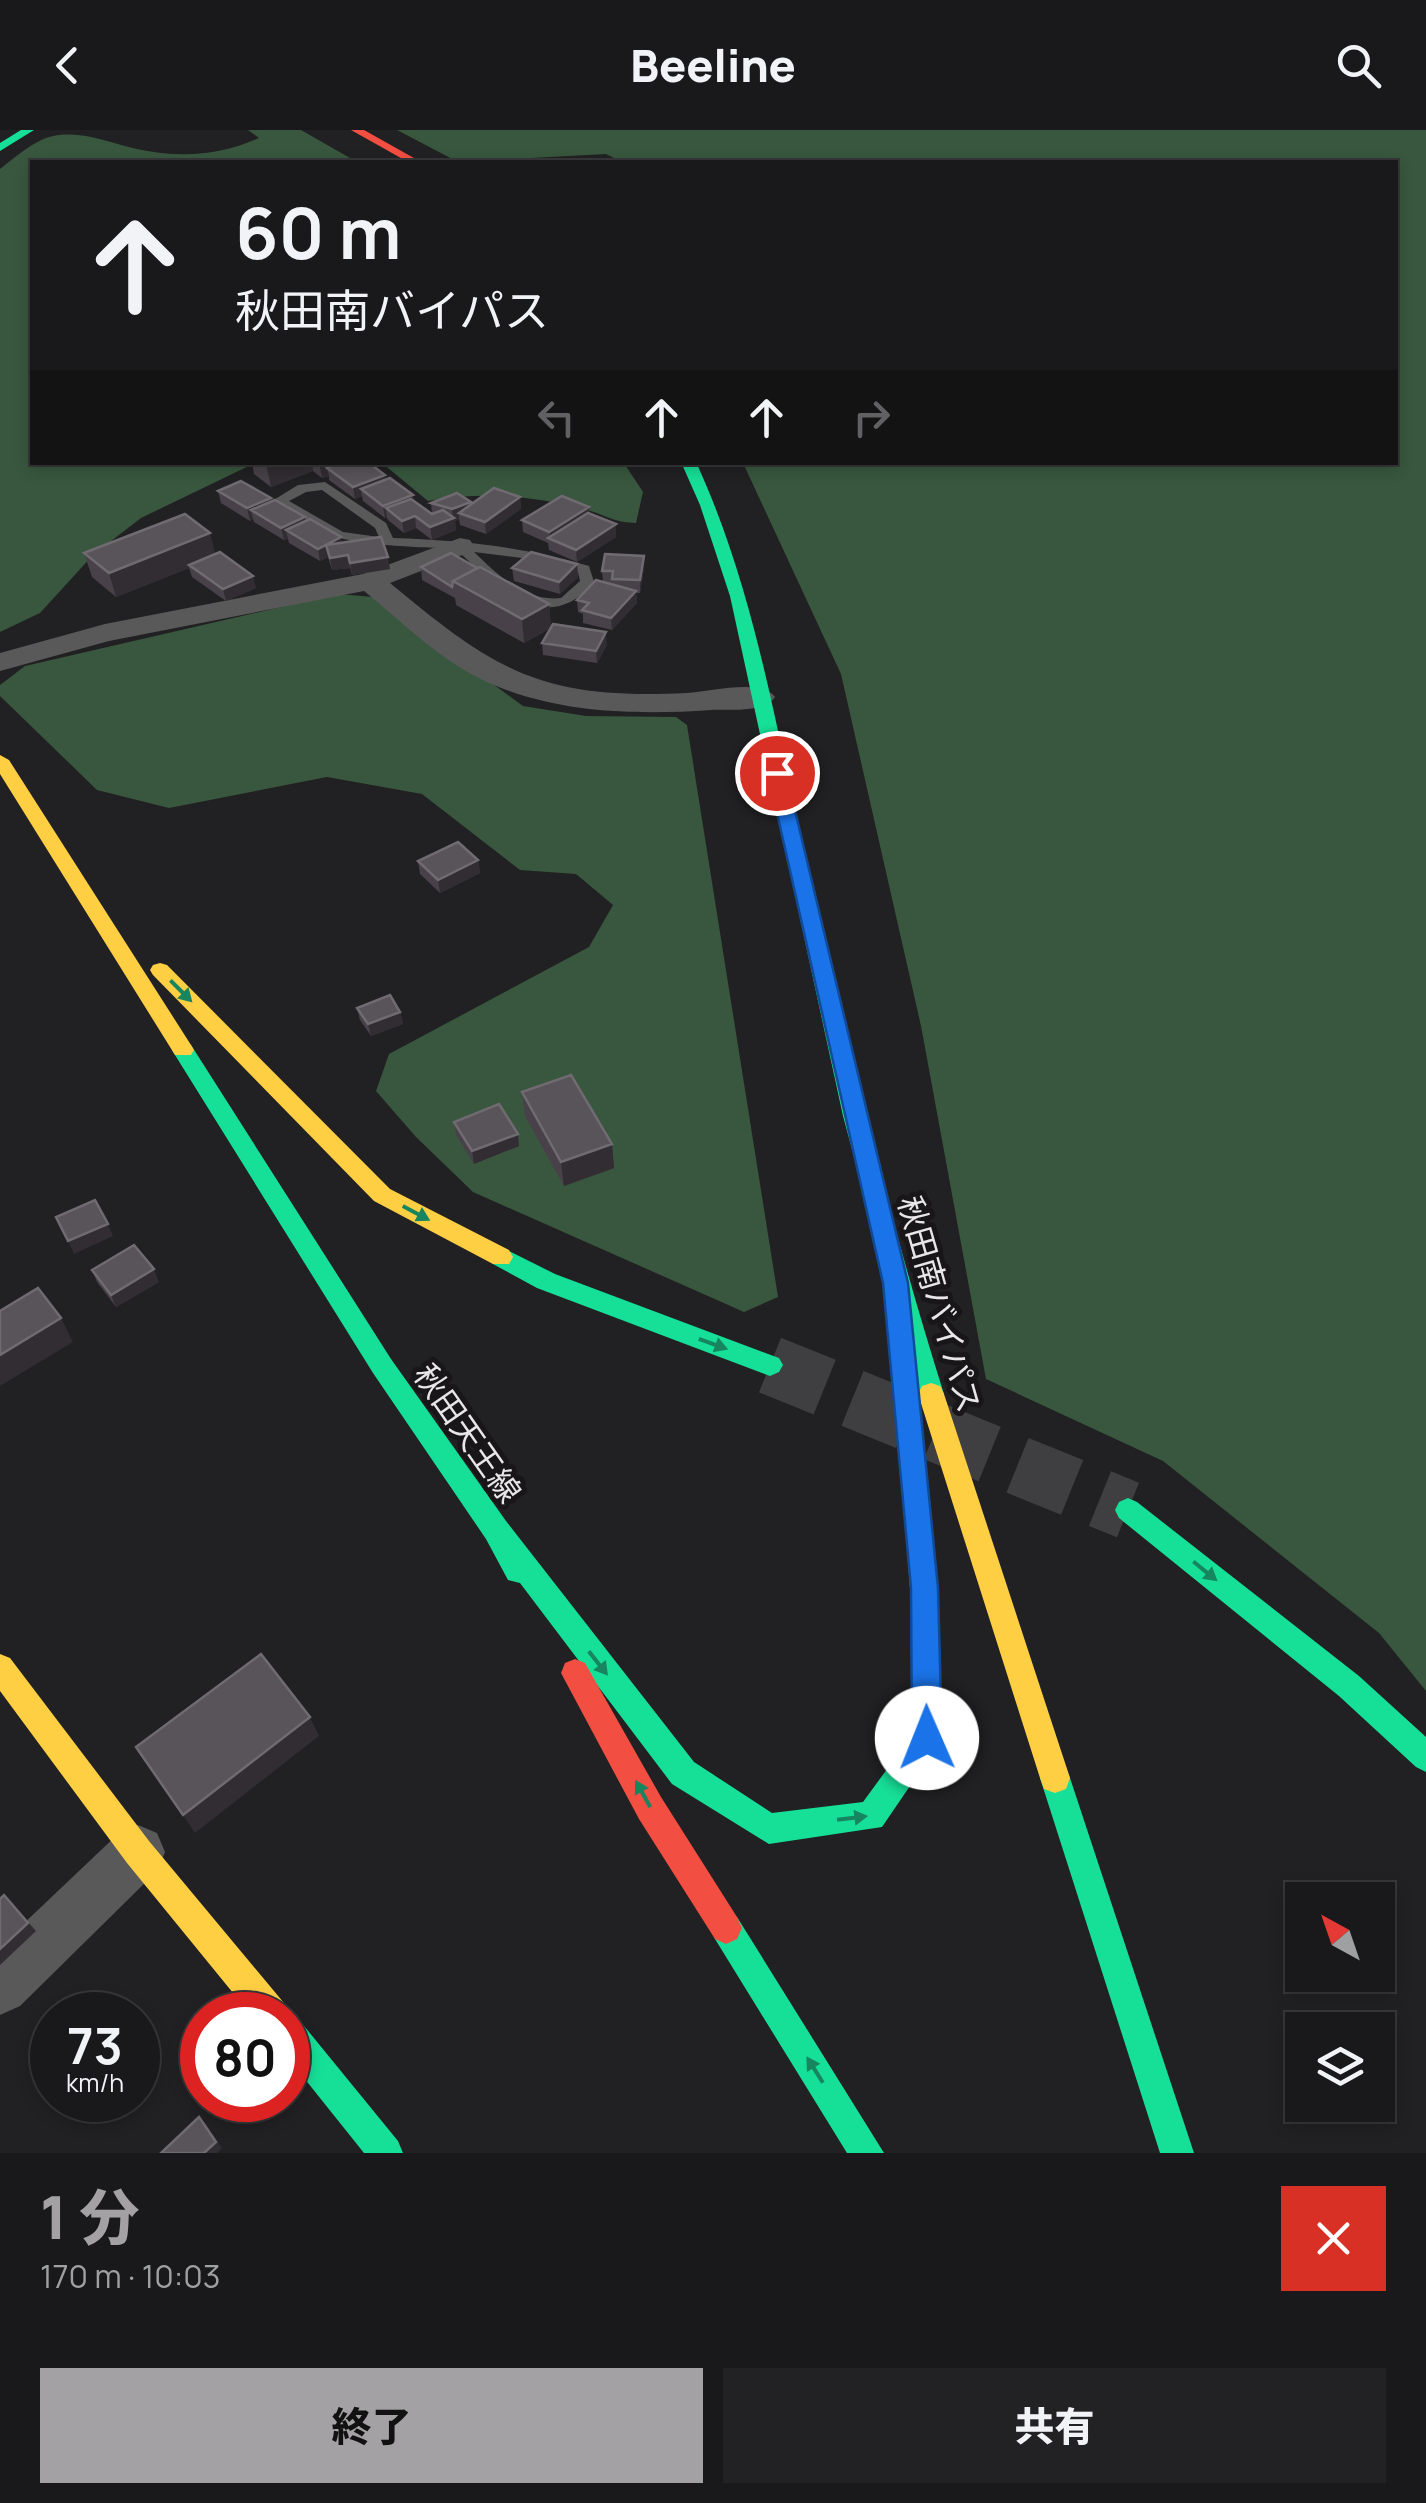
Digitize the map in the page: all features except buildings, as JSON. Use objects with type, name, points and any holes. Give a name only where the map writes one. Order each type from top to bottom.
[{"type":"main road","points":[[0,148],[30,130]]},
{"type":"main road","points":[[356,130],[411,160]]},
{"type":"main road","name":"秋田南バイパス","points":[[690,465],[711,506],[760,697],[896,1283],[1176,2153]]},
{"type":"main road","name":"秋田天王線","points":[[0,760],[382,1366],[496,1530],[650,1808],[866,2153]]},
{"type":"main road","points":[[88,897],[382,1195],[546,1282],[770,1365]]},
{"type":"main road","points":[[496,1530],[683,1774],[769,1829],[871,1816],[927,1738],[924,1588],[896,1283]]},
{"type":"main road","points":[[1128,1510],[1349,1686],[1426,1757]]},
{"type":"main road","points":[[0,1668],[138,1852],[253,1992]]},
{"type":"main road","points":[[310,2060],[386,2153]]},
{"type":"street","points":[[0,662],[105,633],[370,581],[460,546]]},
{"type":"street","points":[[370,581],[476,665],[530,690],[584,702],[760,697]]},
{"type":"street","points":[[0,1986],[138,1852]]},
{"type":"lane","points":[[388,541],[381,526],[325,486],[302,488],[279,502],[346,538],[388,541],[460,546],[523,551],[584,569],[587,582],[566,602],[545,604],[499,584],[460,546]]},
{"type":"green space","points":[[248,130],[301,130],[354,160],[30,160],[30,465],[251,465],[141,518],[93,555],[40,613],[0,632],[0,169],[32,145],[53,136],[85,136],[169,154],[214,152],[259,138]]},
{"type":"green space","points":[[397,130],[1426,130],[1426,1691],[1379,1633],[1163,1461],[986,1379],[921,1026],[841,674],[744,465],[1398,465],[1398,160],[618,160],[606,154],[454,160]]},
{"type":"green space","points":[[384,465],[625,465],[643,492],[636,523],[521,497],[466,496],[428,501]]},
{"type":"green space","points":[[338,594],[374,597],[523,706],[586,716],[676,717],[687,725],[778,1297],[744,1312],[473,1192],[416,1137],[376,1091],[389,1054],[589,947],[613,905],[576,874],[520,870],[422,794],[327,777],[169,808],[97,790],[0,696],[0,685],[25,666]]},
{"type":"tunnel","points":[[770,1365],[1128,1510]]},
{"type":"traffic: fast","points":[[0,148],[29,130]]},
{"type":"traffic: fast","points":[[689,465],[724,550],[751,644],[854,1116],[931,1394]]},
{"type":"traffic: fast","points":[[183,1050],[382,1366],[496,1530],[518,1571]]},
{"type":"traffic: fast","points":[[501,1257],[546,1281],[770,1365]]},
{"type":"traffic: fast","points":[[1128,1510],[1349,1686],[1426,1757]]},
{"type":"traffic: fast","points":[[496,1530],[683,1773],[769,1829],[871,1816],[927,1739],[924,1588],[917,1514]]},
{"type":"traffic: fast","points":[[1055,1778],[1177,2153]]},
{"type":"traffic: fast","points":[[726,1928],[867,2153]]},
{"type":"traffic: fast","points":[[310,2060],[386,2153]]},
{"type":"traffic: slow","points":[[0,760],[183,1050]]},
{"type":"traffic: slow","points":[[160,970],[382,1195],[501,1257]]},
{"type":"traffic: slow","points":[[931,1394],[1055,1778]]},
{"type":"traffic: slow","points":[[0,1668],[138,1852],[253,1992]]},
{"type":"traffic: jam","points":[[356,130],[411,160]]},
{"type":"traffic: jam","points":[[905,1385],[917,1514]]},
{"type":"traffic: jam","points":[[575,1673],[650,1808],[726,1928]]},
{"type":"route","points":[[777,773],[896,1283],[924,1588],[927,1738]]}]
